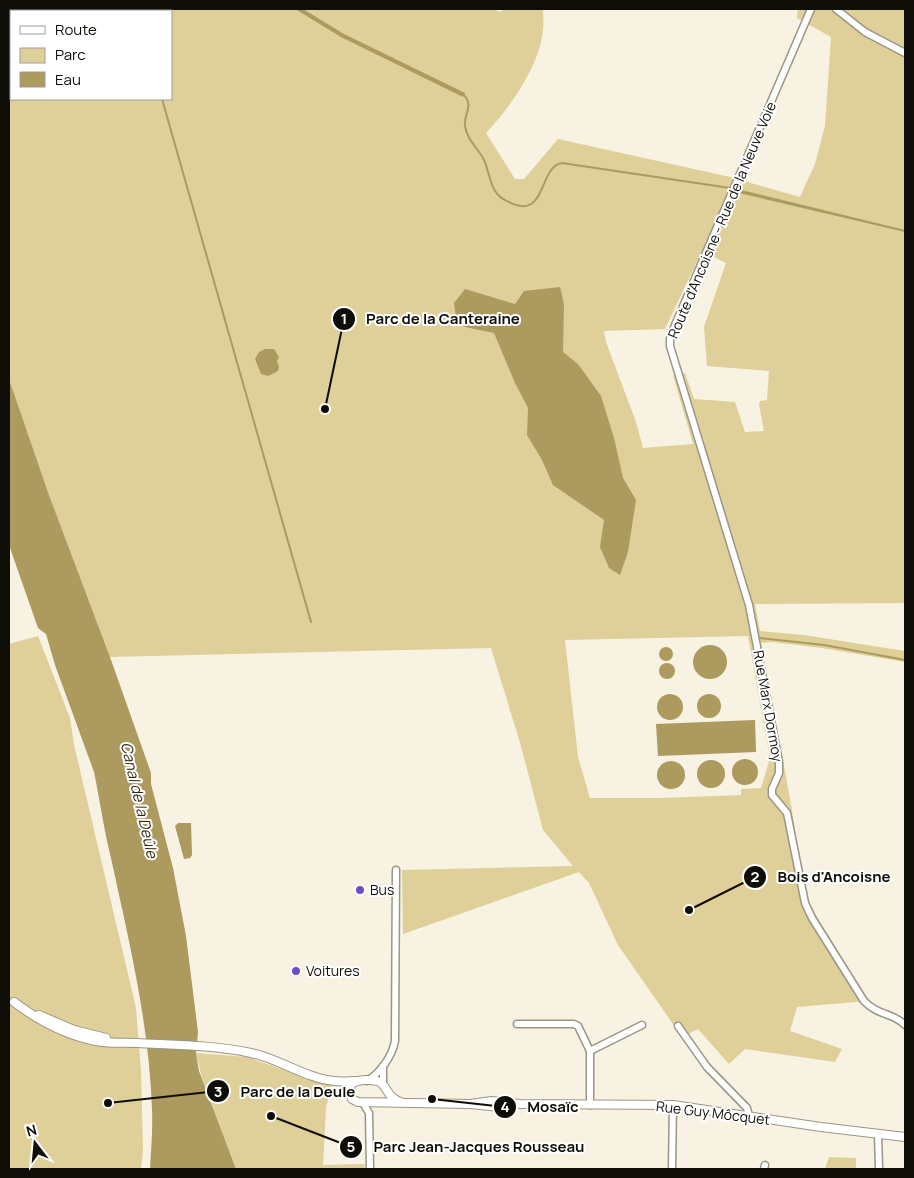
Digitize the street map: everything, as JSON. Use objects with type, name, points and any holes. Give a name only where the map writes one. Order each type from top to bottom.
[{"type":"street","name":"Route d'Ancoisne - Rue de la Neuve Voie","points":[[756,636],[748,599],[671,354],[670,342],[675,325],[811,9]]},
{"type":"street","points":[[836,9],[865,32],[905,52]]},
{"type":"street","name":"Rue Marx Dormoy","points":[[756,636],[779,762],[779,773],[772,789],[772,795],[788,816],[801,889],[807,907],[864,1001],[874,1010],[899,1020],[905,1025]]},
{"type":"street","points":[[367,1081],[377,1074],[383,1066],[395,1042],[396,870]]},
{"type":"street","points":[[11,1000],[39,1020],[66,1033],[104,1042],[213,1048],[259,1055],[315,1077],[333,1081],[378,1081],[395,1100],[403,1103]]},
{"type":"street","points":[[517,1024],[576,1025],[579,1028],[590,1050],[590,1105]]},
{"type":"street","points":[[590,1050],[642,1025]]},
{"type":"street","points":[[678,1026],[707,1067],[747,1108],[748,1116]]},
{"type":"street","points":[[370,1169],[369,1113],[372,1107],[384,1098],[383,1066]]},
{"type":"street","points":[[333,1081],[350,1094],[355,1101],[378,1103]]},
{"type":"street","points":[[350,1094],[351,1085],[357,1081]]},
{"type":"street","points":[[363,1103],[369,1113]]},
{"type":"street","name":"Rue Guy Môcquet","points":[[378,1103],[470,1104],[500,1107],[520,1104],[673,1105],[821,1128],[905,1137]]},
{"type":"street","points":[[672,1169],[673,1105]]},
{"type":"street","points":[[878,1134],[879,1169]]},
{"type":"green space","points":[[31,9],[494,9],[500,12],[503,9],[543,9],[541,42],[537,56],[523,85],[505,111],[486,133],[515,179],[524,179],[558,139],[730,177],[800,197],[815,164],[825,126],[831,37],[797,18],[798,9],[838,9],[854,22],[905,50],[905,603],[755,604],[760,631],[804,635],[905,651],[905,662],[822,648],[772,642],[761,643],[791,804],[803,883],[809,904],[867,1001],[797,1007],[790,1031],[842,1049],[835,1062],[745,1049],[729,1064],[698,1029],[682,1037],[618,945],[589,883],[579,872],[403,934],[402,870],[573,866],[543,830],[521,746],[491,648],[110,657],[49,495],[9,379],[9,61],[10,100],[172,100],[172,10]],"holes":[[[702,251],[726,263],[704,327],[707,366],[769,371],[767,400],[760,401],[759,405],[764,431],[745,432],[735,402],[694,399],[685,373],[673,375],[693,444],[643,448],[636,422],[606,342],[604,331],[665,329]],[[748,636],[770,758],[761,788],[741,789],[741,795],[590,798],[578,757],[565,640]]]},
{"type":"green space","points":[[842,9],[905,9],[905,48],[868,29]]},
{"type":"green space","points":[[38,636],[70,718],[74,745],[136,1008],[141,1071],[143,1150],[141,1169],[9,1169],[9,644]]},
{"type":"green space","points":[[196,1053],[247,1057],[331,1086],[326,1108],[323,1165],[364,1164],[365,1169],[236,1169],[202,1078]]},
{"type":"green space","points":[[829,1157],[856,1158],[856,1169],[825,1169]]},
{"type":"water","points":[[295,9],[303,9],[344,34],[465,93],[463,97],[341,37]]},
{"type":"water","points":[[737,189],[905,230],[905,232],[738,194],[735,193]]},
{"type":"water","points":[[560,287],[564,304],[563,352],[578,364],[601,396],[614,438],[623,478],[636,500],[628,552],[620,575],[609,568],[600,547],[604,520],[553,485],[542,460],[527,435],[528,408],[515,383],[494,333],[465,327],[456,317],[454,303],[465,289],[515,304],[524,291]]},
{"type":"water","points":[[265,349],[274,349],[279,357],[277,361],[278,371],[268,376],[261,374],[255,359],[259,352]]},
{"type":"water","name":"Canal de la Deûle","points":[[9,379],[49,495],[151,773],[151,784],[173,868],[186,936],[198,1032],[196,1053],[199,1071],[236,1169],[150,1169],[152,1109],[147,1045],[131,951],[94,772],[55,665],[46,634],[38,628],[9,545]]},
{"type":"water","points":[[710,645],[717,646],[722,650],[726,655],[726,669],[722,674],[717,678],[710,679],[703,678],[698,674],[694,669],[693,662],[694,655],[698,650],[703,646]]},
{"type":"water","points":[[663,647],[669,647],[673,654],[669,661],[663,661],[659,657],[659,651]]},
{"type":"water","points":[[667,663],[673,665],[675,671],[673,677],[667,679],[661,677],[659,671],[661,665]]},
{"type":"water","points":[[670,694],[679,698],[683,707],[679,716],[670,720],[661,716],[657,707],[661,698]]},
{"type":"water","points":[[709,694],[714,695],[720,701],[720,711],[714,717],[709,718],[704,717],[698,711],[697,706],[698,701],[704,695]]},
{"type":"water","points":[[755,720],[756,752],[658,756],[656,724]]},
{"type":"water","points":[[745,759],[754,763],[758,772],[754,781],[745,785],[736,781],[732,772],[736,763]]},
{"type":"water","points":[[711,760],[721,764],[725,774],[721,784],[711,788],[701,784],[697,774],[701,764]]},
{"type":"water","points":[[671,761],[681,765],[685,775],[681,785],[671,789],[661,785],[657,775],[661,765]]},
{"type":"water","points":[[178,823],[191,823],[192,855],[190,858],[184,859],[175,826]]},
{"type":"waterway","points":[[463,94],[468,102],[465,122],[466,131],[484,160],[493,188],[500,197],[519,206],[529,205],[535,200],[554,167],[562,163],[730,188]]},
{"type":"waterway","points":[[162,100],[311,622]]},
{"type":"waterway","points":[[759,638],[824,645],[905,660]]},
{"type":"place","name":"Parc de la Canteraine","points":[[325,409]]},
{"type":"place","name":"Bus","points":[[360,890]]},
{"type":"place","name":"Bois d'Ancoisne","points":[[689,910]]},
{"type":"place","name":"Voitures","points":[[296,971]]},
{"type":"place","name":"Mosaïc","points":[[432,1099]]},
{"type":"place","name":"Parc de la Deule","points":[[108,1103]]},
{"type":"place","name":"Parc Jean-Jacques Rousseau","points":[[271,1116]]}]
